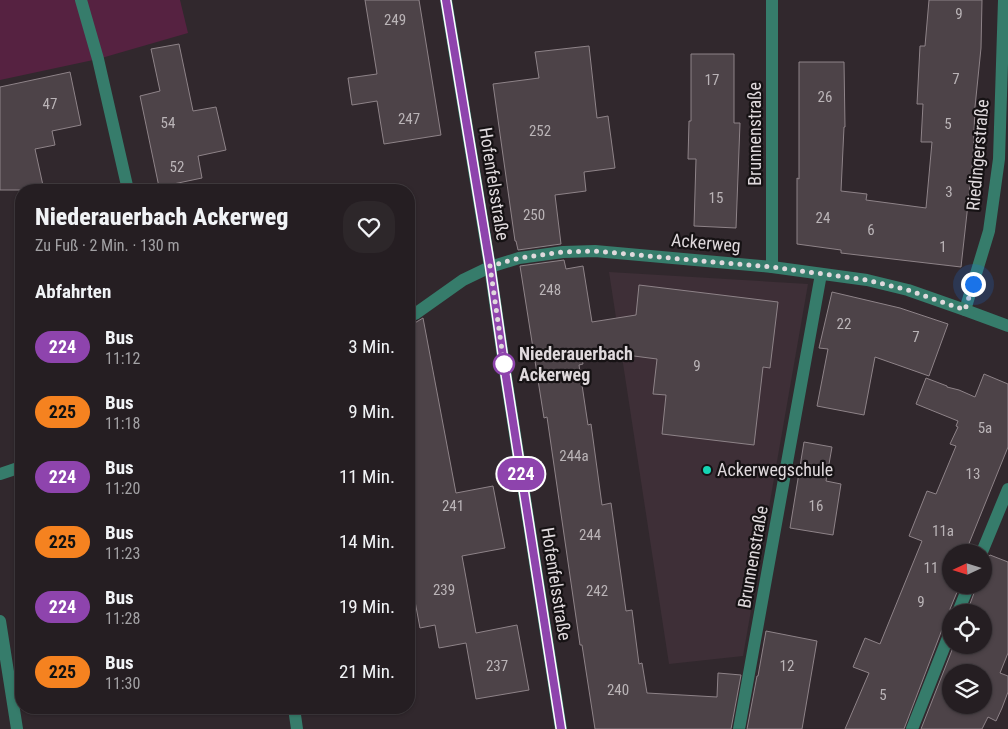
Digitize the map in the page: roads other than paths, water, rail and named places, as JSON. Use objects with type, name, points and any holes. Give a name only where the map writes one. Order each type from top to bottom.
[{"type":"street","points":[[80,0],[98,58],[127,184]]},
{"type":"street","name":"Hofenfelsstraße","points":[[446,0],[490,266],[562,729]]},
{"type":"street","name":"Brunnenstraße","points":[[772,0],[772,267]]},
{"type":"street","name":"Riedingerstraße","points":[[965,310],[989,231],[999,160],[1004,0]]},
{"type":"street","name":"Ackerweg","points":[[415,313],[463,280],[490,266],[520,258],[563,252],[595,251],[772,267],[867,280],[908,290],[1008,326]]},
{"type":"street","name":"Brunnenstraße","points":[[739,729],[821,274]]},
{"type":"street","points":[[0,474],[15,469]]},
{"type":"street","points":[[985,544],[1008,489]]},
{"type":"street","points":[[0,621],[17,729]]},
{"type":"street","points":[[912,729],[942,653]]},
{"type":"street","points":[[295,714],[297,729]]},
{"type":"place","name":"Niederauerbach Ackerweg","points":[[504,364]]},
{"type":"place","name":"Ackerwegschule","points":[[707,470]]}]
